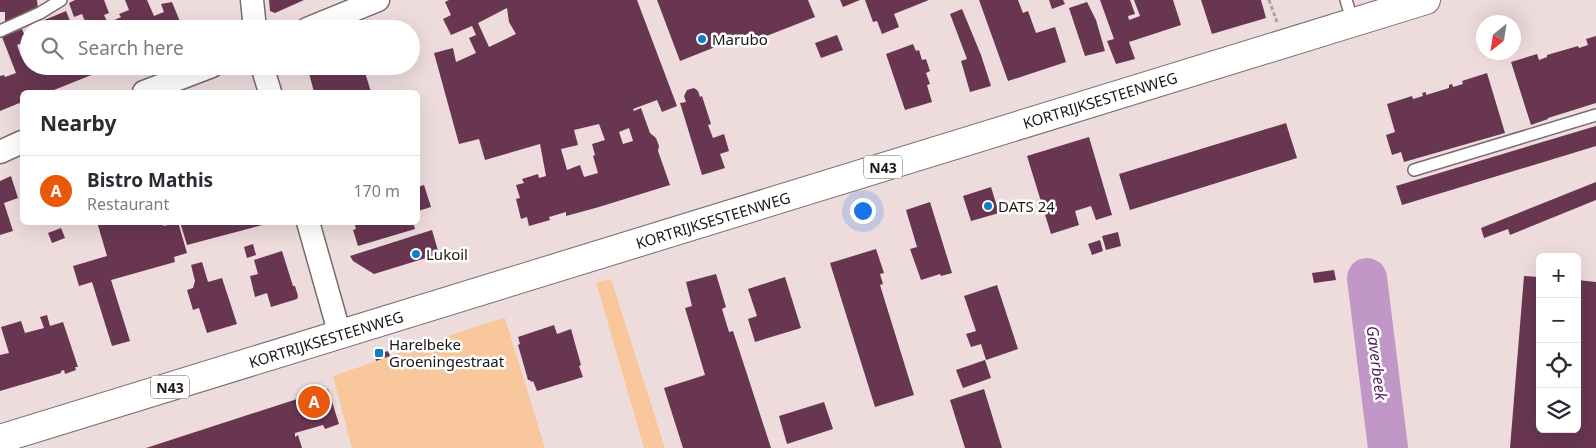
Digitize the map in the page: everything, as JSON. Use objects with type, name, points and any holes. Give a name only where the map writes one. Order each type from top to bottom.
[{"type":"main road","name":"KORTRIJKSESTEENWEG","points":[[0,439],[340,335],[1349,11],[1426,0]]},
{"type":"street","points":[[252,0],[254,20]]},
{"type":"street","points":[[329,20],[378,0]]},
{"type":"street","points":[[149,90],[188,75]]},
{"type":"street","points":[[265,75],[269,90]]},
{"type":"street","points":[[0,152],[20,143]]},
{"type":"street","points":[[309,225],[340,335]]},
{"type":"lane","points":[[24,20],[61,0]]},
{"type":"lane","points":[[0,31],[20,22]]},
{"type":"lane","points":[[1414,170],[1596,115]]},
{"type":"shaded area","points":[[611,279],[665,448],[644,448],[596,282]]},
{"type":"shaded area","points":[[505,318],[545,448],[352,448],[333,376]]},
{"type":"building","points":[[0,0],[37,0],[38,10],[5,23],[5,12],[0,12]]},
{"type":"building","points":[[75,0],[104,0],[109,13],[104,15],[106,20],[84,20],[82,14],[74,17],[69,3]]},
{"type":"building","points":[[125,0],[147,0],[154,16],[164,12],[161,4],[172,2],[179,20],[114,20],[121,17],[119,14],[129,10]]},
{"type":"building","points":[[269,0],[304,0],[275,13],[270,11]]},
{"type":"building","points":[[449,0],[637,0],[677,106],[662,112],[657,100],[633,109],[634,111],[641,108],[650,133],[656,138],[659,146],[658,151],[670,185],[566,216],[566,212],[549,217],[550,220],[529,226],[527,217],[521,219],[516,199],[520,198],[516,185],[524,183],[522,179],[538,174],[539,178],[546,176],[540,144],[485,160],[479,139],[459,144],[434,53],[453,48],[456,62],[476,53],[469,38],[476,35],[472,26],[451,35],[443,19],[451,15],[445,2]],"holes":[[[507,8],[509,22],[516,34],[489,47],[478,23]],[[599,124],[605,140],[592,144],[598,173],[584,177],[580,165],[567,170],[561,149],[578,145],[574,130]],[[629,128],[633,141],[623,144],[619,132]]]},
{"type":"building","points":[[657,0],[808,0],[815,17],[756,40],[753,32],[680,61]]},
{"type":"building","points":[[840,0],[860,0],[843,7]]},
{"type":"building","points":[[865,0],[929,0],[894,14],[899,27],[882,34],[877,21],[873,22]]},
{"type":"building","points":[[979,0],[1018,0],[1023,13],[1028,11],[1036,33],[1055,27],[1066,62],[1008,81]]},
{"type":"building","points":[[1049,0],[1063,0],[1065,4],[1052,9]]},
{"type":"building","points":[[1100,0],[1130,0],[1135,14],[1128,16],[1129,20],[1140,16],[1134,0],[1173,0],[1181,25],[1129,42],[1135,59],[1116,64],[1107,41],[1114,39]]},
{"type":"building","points":[[1201,0],[1261,0],[1266,18],[1212,34]]},
{"type":"building","points":[[1087,2],[1096,20],[1105,51],[1085,56],[1069,8]]},
{"type":"building","points":[[962,9],[981,55],[991,86],[970,92],[961,61],[967,59],[950,14]]},
{"type":"building","points":[[66,11],[70,20],[44,20]]},
{"type":"building","points":[[20,30],[20,44],[17,45],[20,53],[20,75],[92,75],[54,90],[20,90],[20,103],[0,111],[0,76],[4,75],[5,77],[16,73],[2,37]]},
{"type":"building","points":[[837,35],[843,50],[821,58],[815,43]]},
{"type":"building","points":[[1596,36],[1596,103],[1531,125],[1511,62],[1537,54],[1539,60],[1547,57],[1547,55],[1578,46],[1579,48],[1588,45],[1586,39]]},
{"type":"building","points":[[913,44],[916,51],[919,50],[922,60],[926,59],[930,71],[926,73],[930,84],[927,85],[932,102],[905,110],[886,54]]},
{"type":"building","points":[[1487,73],[1505,133],[1404,162],[1401,152],[1392,155],[1386,135],[1395,132],[1387,104],[1412,96],[1413,99],[1423,96],[1422,93],[1426,92],[1426,95],[1449,88],[1449,85],[1452,84],[1453,87],[1463,84],[1462,81]]},
{"type":"building","points":[[310,75],[366,75],[370,90],[313,90]]},
{"type":"building","points":[[694,88],[698,91],[700,97],[702,96],[711,124],[708,125],[713,138],[724,134],[729,151],[720,154],[725,168],[702,175],[680,103],[686,102],[684,96],[687,90]]},
{"type":"building","points":[[1286,123],[1297,158],[1130,210],[1119,174]]},
{"type":"building","points":[[1596,126],[1596,146],[1402,205],[1396,186]]},
{"type":"building","points":[[1089,137],[1112,215],[1096,220],[1091,206],[1075,211],[1079,225],[1051,234],[1027,156]]},
{"type":"building","points":[[11,176],[18,198],[4,203],[13,231],[0,235],[0,181]]},
{"type":"building","points":[[1596,182],[1596,200],[1510,235],[1508,229],[1484,238],[1481,228]]},
{"type":"building","points":[[424,185],[431,207],[420,210],[420,186]]},
{"type":"building","points":[[991,187],[999,213],[971,221],[963,196]]},
{"type":"building","points":[[930,202],[952,273],[941,276],[940,274],[921,280],[910,249],[917,247],[906,210]]},
{"type":"building","points":[[98,225],[179,225],[187,253],[174,257],[175,262],[111,280],[130,341],[112,346],[92,282],[79,286],[73,266],[107,256]]},
{"type":"building","points":[[181,225],[262,225],[187,245]]},
{"type":"building","points":[[355,225],[414,225],[415,229],[358,246],[353,230],[356,229]]},
{"type":"building","points":[[61,228],[65,238],[52,243],[48,233]]},
{"type":"building","points":[[432,230],[439,254],[374,274],[353,261],[350,256]]},
{"type":"building","points":[[1118,232],[1121,246],[1106,250],[1102,236]]},
{"type":"building","points":[[1100,240],[1103,251],[1092,255],[1088,244]]},
{"type":"building","points":[[253,244],[256,255],[247,258],[244,247]]},
{"type":"building","points":[[876,249],[884,273],[880,274],[883,284],[880,285],[914,395],[875,407],[830,263]]},
{"type":"building","points":[[282,251],[298,296],[297,299],[271,307],[267,293],[255,297],[250,276],[258,274],[254,260]]},
{"type":"building","points":[[202,262],[208,282],[222,278],[237,324],[207,333],[199,308],[193,310],[187,290],[193,288],[195,281],[191,265]]},
{"type":"building","points":[[1334,270],[1336,280],[1314,283],[1312,273]]},
{"type":"building","points":[[716,274],[726,307],[722,309],[729,332],[733,331],[771,448],[683,448],[664,388],[705,375],[685,308],[692,306],[686,282]]},
{"type":"building","points":[[1524,276],[1536,277],[1536,433],[1581,433],[1581,280],[1596,282],[1596,448],[1510,448]]},
{"type":"building","points":[[785,277],[801,328],[755,342],[748,319],[757,316],[748,289]]},
{"type":"building","points":[[997,285],[1018,349],[986,360],[981,344],[971,347],[966,334],[976,331],[964,296]]},
{"type":"building","points":[[47,315],[50,326],[63,322],[78,367],[75,367],[76,370],[65,374],[64,370],[61,373],[0,391],[0,355],[9,353],[1,327],[21,321],[25,333],[44,328],[40,317]]},
{"type":"building","points":[[554,325],[557,334],[571,329],[583,377],[537,391],[533,381],[528,380],[518,345],[520,344],[518,337]]},
{"type":"building","points":[[388,351],[390,356],[376,361],[375,355]]},
{"type":"building","points":[[985,360],[991,378],[963,388],[956,370]]},
{"type":"building","points":[[328,389],[339,424],[325,429],[323,425],[295,433],[295,437],[298,435],[302,448],[146,448]]},
{"type":"building","points":[[984,389],[1002,448],[965,448],[950,400]]},
{"type":"building","points":[[824,402],[833,429],[787,444],[779,416]]},
{"type":"waterway","name":"Gaverbeek","points":[[1367,278],[1388,448]]},
{"type":"place","name":"Marubo","points":[[702,39]]},
{"type":"place","name":"DATS 24","points":[[988,206]]},
{"type":"place","name":"Lukoil","points":[[416,254]]},
{"type":"place","name":"Harelbeke Groeningestraat","points":[[379,353]]},
{"type":"place","name":"Bistro Mathis","points":[[314,402]]}]
